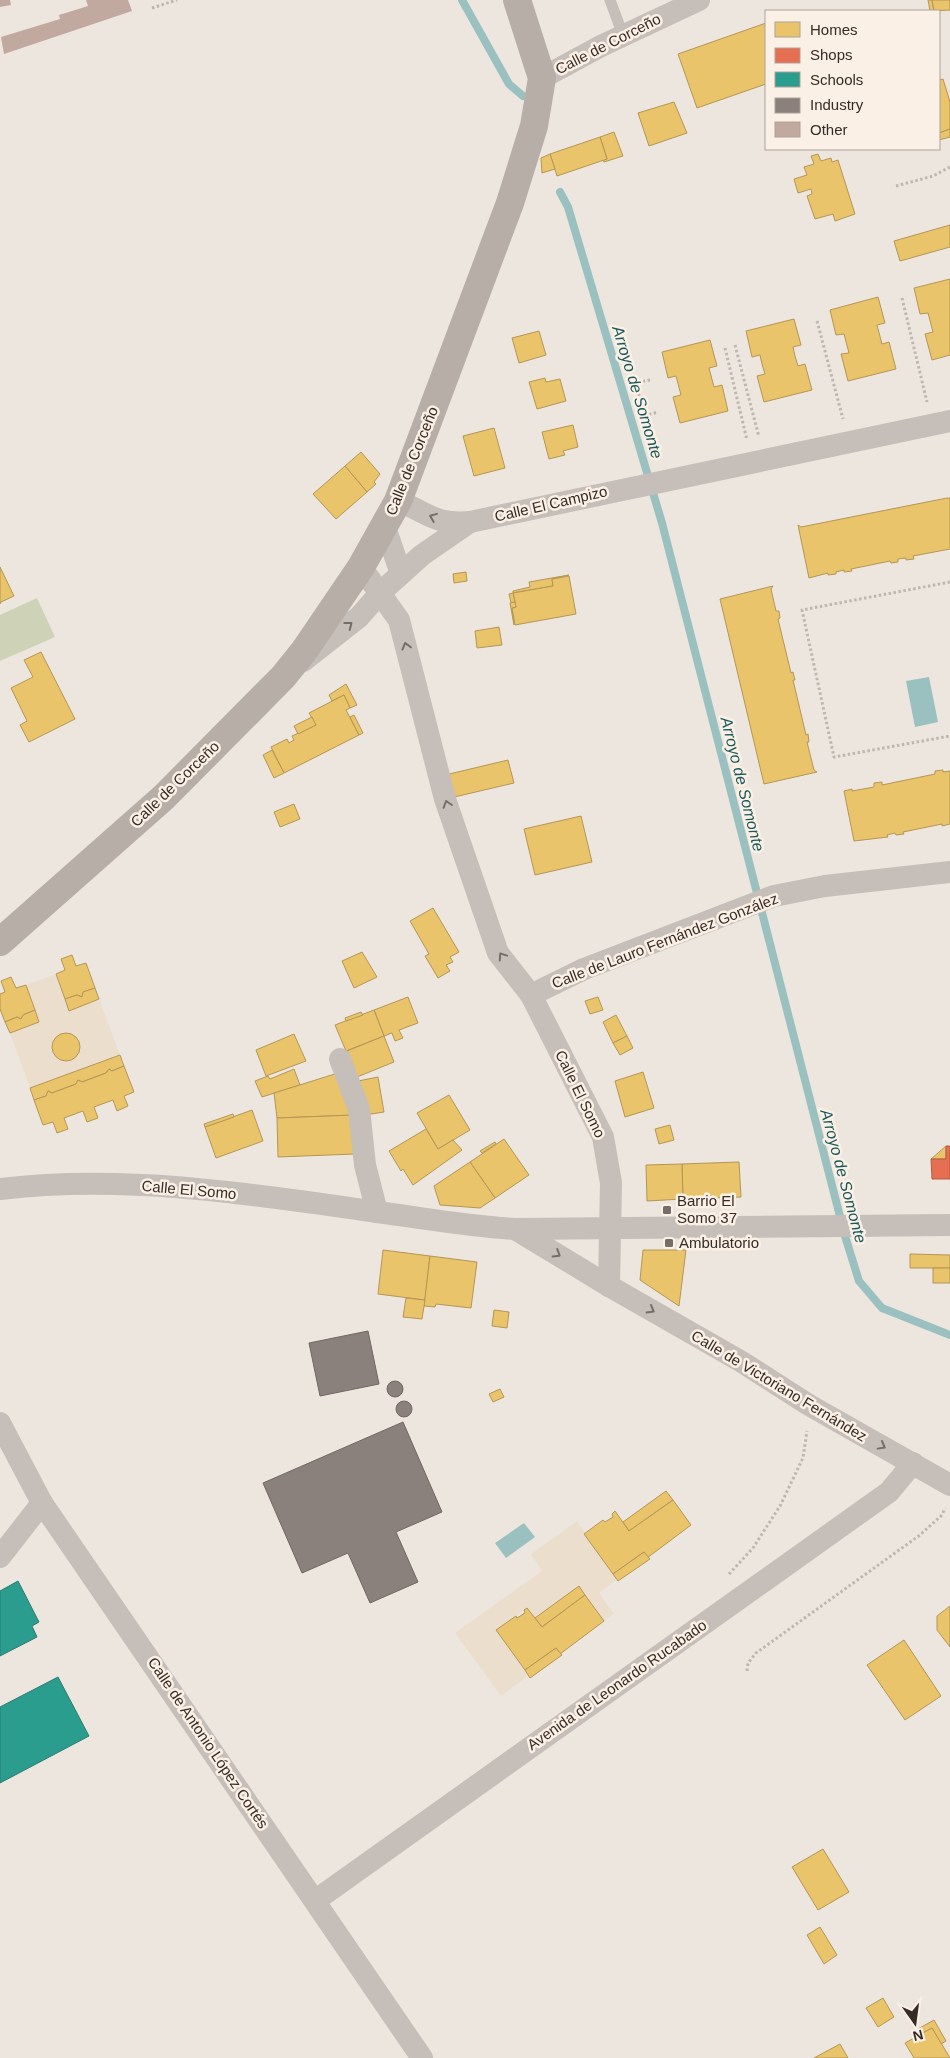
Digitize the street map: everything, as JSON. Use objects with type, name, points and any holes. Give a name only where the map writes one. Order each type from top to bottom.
[{"type":"main road","points":[[517,0],[542,78]]},
{"type":"main road","name":"Calle de Corceño","points":[[0,942],[164,797],[283,677],[304,651],[361,566],[385,527],[398,501],[510,203],[534,126],[542,78]]},
{"type":"street","name":"Calle de Corceño","points":[[542,78],[623,35],[699,0]]},
{"type":"street","points":[[660,481],[941,423]]},
{"type":"street","name":"Calle El Campizo","points":[[398,501],[430,517],[450,523],[470,522],[660,481]]},
{"type":"street","name":"Calle El Campizo","points":[[283,677],[358,617],[381,592],[422,555],[470,522]]},
{"type":"street","points":[[385,527],[401,574]]},
{"type":"street","points":[[361,566],[400,620],[446,799],[498,952],[531,995]]},
{"type":"street","name":"Calle de Lauro Fernández González","points":[[531,995],[584,970],[774,896],[825,886],[950,872]]},
{"type":"street","name":"Calle El Somo","points":[[531,995],[603,1137],[610,1183],[610,1229]]},
{"type":"street","points":[[340,1058],[359,1109],[365,1165],[377,1212]]},
{"type":"street","name":"Calle El Somo","points":[[0,1189],[88,1182],[181,1188],[377,1212],[461,1226],[515,1229],[950,1225]]},
{"type":"street","name":"Calle de Victoriano Fernández","points":[[515,1229],[609,1286],[742,1362],[809,1405],[913,1464],[948,1496]]},
{"type":"street","points":[[609,1286],[610,1229]]},
{"type":"street","name":"Calle de Antonio López Cortés","points":[[0,1423],[42,1503],[316,1900],[422,2058]]},
{"type":"street","name":"Avenida de Leonardo Rucabado","points":[[316,1900],[889,1492],[913,1464]]},
{"type":"street","points":[[0,1557],[42,1503]]},
{"type":"lane","points":[[610,0],[623,35]]},
{"type":"path","points":[[152,8],[177,0]]},
{"type":"path","points":[[896,186],[932,176],[950,167]]},
{"type":"path","points":[[902,298],[941,423]]},
{"type":"path","points":[[817,321],[848,442]]},
{"type":"path","points":[[735,345],[758,461]]},
{"type":"path","points":[[725,348],[758,461]]},
{"type":"path","points":[[650,380],[636,383],[660,481]]},
{"type":"path","points":[[644,416],[658,412]]},
{"type":"path","points":[[950,582],[802,610],[834,757],[950,736]]},
{"type":"path","points":[[728,1575],[753,1548],[780,1506],[803,1458],[809,1405]]},
{"type":"path","points":[[746,1671],[748,1663],[756,1653],[920,1535],[942,1515],[948,1496]]},
{"type":"green space","points":[[37,598],[55,637],[0,661],[0,615]]},
{"type":"shaded area","points":[[56,974],[69,1011],[99,999],[120,1055],[30,1088],[10,1033],[39,1022],[26,985]]},
{"type":"shaded area","points":[[577,1521],[617,1579],[599,1593],[614,1614],[604,1621],[579,1586],[535,1618],[527,1608],[497,1630],[529,1675],[501,1696],[455,1633],[542,1571],[531,1554]]},
{"type":"water","points":[[929,677],[938,722],[915,727],[906,681]]},
{"type":"water","points":[[524,1523],[535,1537],[506,1558],[495,1543]]},
{"type":"building: Homes","points":[[928,0],[932,0],[934,10],[930,10]]},
{"type":"building: Homes","points":[[932,0],[950,0],[950,10],[934,10]]},
{"type":"building: Homes","points":[[765,23],[765,84],[697,108],[678,54]]},
{"type":"building: Homes","points":[[943,79],[950,102],[950,129],[940,133],[940,80]]},
{"type":"building: Homes","points":[[674,102],[687,133],[649,146],[638,113]]},
{"type":"building: Homes","points":[[950,129],[950,137],[940,140],[940,133]]},
{"type":"building: Homes","points":[[614,132],[623,156],[604,162],[603,160],[607,159],[600,137]]},
{"type":"building: Homes","points":[[600,137],[607,159],[557,176],[550,154]]},
{"type":"building: Homes","points":[[550,154],[555,169],[542,173],[541,158]]},
{"type":"building: Homes","points":[[818,154],[821,161],[831,158],[832,162],[838,160],[855,214],[835,221],[833,214],[815,219],[807,196],[812,194],[811,189],[798,193],[794,179],[807,175],[804,167],[814,164],[811,156]]},
{"type":"building: Homes","points":[[950,225],[950,247],[900,261],[894,241]]},
{"type":"building: Homes","points":[[950,279],[950,355],[932,360],[925,334],[933,332],[928,313],[920,314],[914,288]]},
{"type":"building: Homes","points":[[878,297],[885,323],[877,325],[882,344],[889,342],[896,369],[848,381],[841,354],[849,353],[844,334],[836,335],[830,310]]},
{"type":"building: Homes","points":[[794,319],[801,345],[793,347],[795,356],[798,366],[805,364],[812,390],[764,402],[757,376],[765,374],[760,355],[752,357],[746,331]]},
{"type":"building: Homes","points":[[539,331],[546,355],[519,363],[512,338]]},
{"type":"building: Homes","points":[[710,340],[717,366],[709,368],[714,387],[722,385],[728,411],[680,423],[673,397],[681,395],[676,376],[668,378],[662,352]]},
{"type":"building: Homes","points":[[545,378],[546,382],[560,379],[566,401],[537,409],[529,382]]},
{"type":"building: Homes","points":[[573,425],[578,447],[563,451],[565,455],[549,459],[542,432]]},
{"type":"building: Homes","points":[[494,428],[505,468],[474,476],[463,436]]},
{"type":"building: Homes","points":[[361,452],[380,474],[374,482],[376,484],[367,492],[345,466]]},
{"type":"building: Homes","points":[[345,466],[367,492],[336,519],[313,494]]},
{"type":"building: Homes","points":[[950,498],[950,549],[913,556],[914,559],[898,559],[898,562],[891,563],[890,561],[851,569],[852,571],[844,572],[844,570],[836,572],[836,574],[828,575],[828,573],[809,578],[798,525],[801,527]]},
{"type":"building: Homes","points":[[0,567],[14,596],[0,604]]},
{"type":"building: Homes","points":[[466,572],[467,581],[454,583],[453,574]]},
{"type":"building: Homes","points":[[569,575],[552,579],[553,586],[513,593],[513,591],[530,587],[529,582]]},
{"type":"building: Homes","points":[[569,576],[576,614],[515,625],[512,608],[516,607],[513,593],[553,586],[552,579]]},
{"type":"building: Homes","points":[[773,586],[771,589],[776,611],[779,611],[780,618],[778,619],[791,673],[793,672],[795,680],[793,680],[806,735],[808,734],[809,742],[807,742],[814,770],[817,772],[764,784],[720,599]]},
{"type":"building: Homes","points":[[513,593],[515,602],[511,603],[509,594]]},
{"type":"building: Homes","points":[[515,602],[516,607],[512,608],[514,625],[510,603]]},
{"type":"building: Homes","points":[[499,627],[502,645],[477,648],[475,631]]},
{"type":"building: Homes","points":[[41,652],[75,719],[29,742],[20,725],[27,721],[11,688],[33,677],[24,660]]},
{"type":"building: Homes","points":[[346,684],[357,705],[350,708],[344,695],[332,701],[329,695]]},
{"type":"building: Homes","points":[[344,695],[350,708],[346,710],[359,735],[284,773],[271,747],[287,739],[289,743],[294,740],[292,736],[316,725],[309,713]]},
{"type":"building: Homes","points":[[354,715],[363,733],[359,735],[350,717]]},
{"type":"building: Homes","points":[[312,717],[316,725],[298,734],[294,726]]},
{"type":"building: Homes","points":[[272,750],[284,773],[274,778],[263,755]]},
{"type":"building: Homes","points":[[508,760],[514,783],[450,798],[445,775]]},
{"type":"building: Homes","points":[[943,770],[943,772],[950,771],[950,824],[903,832],[904,834],[896,835],[895,833],[887,835],[888,837],[854,841],[844,791],[874,787],[874,783],[882,782],[882,785],[935,774],[935,771]]},
{"type":"building: Homes","points":[[294,804],[300,819],[280,827],[274,812]]},
{"type":"building: Homes","points":[[581,816],[592,862],[535,875],[524,829]]},
{"type":"building: Homes","points":[[433,908],[459,952],[450,957],[453,962],[446,965],[450,971],[438,978],[425,956],[429,954],[410,921]]},
{"type":"building: Homes","points":[[362,952],[377,977],[354,988],[342,961]]},
{"type":"building: Homes","points":[[72,955],[76,966],[86,963],[95,988],[83,992],[82,997],[77,995],[65,999],[56,974],[65,970],[61,959]]},
{"type":"building: Homes","points":[[11,977],[16,988],[26,985],[35,1010],[23,1015],[21,1019],[17,1017],[5,1022],[0,1009],[0,994],[5,992],[1,981]]},
{"type":"building: Homes","points":[[95,988],[99,999],[69,1011],[65,999],[77,995],[82,997],[83,992]]},
{"type":"building: Homes","points":[[408,997],[418,1023],[399,1030],[403,1038],[395,1041],[392,1033],[384,1036],[374,1010]]},
{"type":"building: Homes","points":[[598,997],[603,1010],[590,1014],[585,1001]]},
{"type":"building: Homes","points":[[35,1010],[39,1022],[10,1033],[5,1022],[17,1017],[21,1019],[23,1015]]},
{"type":"building: Homes","points":[[374,1010],[384,1036],[346,1051],[335,1025]]},
{"type":"building: Homes","points":[[361,1012],[363,1015],[346,1021],[345,1018]]},
{"type":"building: Homes","points":[[616,1015],[627,1036],[613,1043],[603,1022]]},
{"type":"building: Homes","points":[[66,1033],[76,1037],[80,1047],[76,1057],[66,1061],[56,1057],[52,1047],[56,1037]]},
{"type":"building: Homes","points":[[294,1034],[306,1061],[266,1076],[256,1050]]},
{"type":"building: Homes","points":[[384,1036],[394,1062],[357,1077],[347,1051]]},
{"type":"building: Homes","points":[[627,1036],[633,1048],[620,1055],[613,1043]]},
{"type":"building: Homes","points":[[120,1055],[124,1066],[112,1071],[109,1069],[106,1073],[82,1082],[78,1080],[76,1084],[52,1093],[48,1091],[46,1096],[34,1100],[30,1088]]},
{"type":"building: Homes","points":[[124,1066],[134,1092],[124,1096],[128,1106],[117,1111],[113,1100],[94,1107],[98,1118],[87,1122],[83,1111],[64,1118],[68,1129],[57,1133],[53,1122],[43,1125],[34,1100],[46,1096],[48,1091],[52,1093],[76,1084],[78,1080],[82,1082],[106,1073],[109,1069],[112,1071]]},
{"type":"building: Homes","points":[[294,1069],[300,1085],[262,1097],[255,1081],[268,1076],[270,1079]]},
{"type":"building: Homes","points":[[643,1072],[654,1108],[625,1117],[615,1081]]},
{"type":"building: Homes","points":[[338,1073],[354,1115],[277,1118],[274,1093]]},
{"type":"building: Homes","points":[[378,1077],[384,1112],[365,1115],[358,1081]]},
{"type":"building: Homes","points":[[449,1095],[470,1130],[438,1149],[417,1113]]},
{"type":"building: Homes","points":[[252,1110],[263,1141],[216,1158],[205,1127]]},
{"type":"building: Homes","points":[[233,1114],[234,1117],[205,1127],[204,1124]]},
{"type":"building: Homes","points":[[354,1115],[355,1154],[278,1157],[277,1118]]},
{"type":"building: Homes","points":[[670,1125],[674,1140],[659,1144],[655,1129]]},
{"type":"building: Homes","points":[[426,1129],[438,1149],[453,1140],[462,1150],[413,1185],[403,1169],[401,1171],[389,1151]]},
{"type":"building: Homes","points":[[504,1139],[529,1175],[495,1198],[470,1162]]},
{"type":"building: Homes","points":[[495,1142],[496,1144],[482,1153],[480,1151]]},
{"type":"building: Homes","points":[[946,1146],[946,1159],[931,1159]]},
{"type":"building: Homes","points":[[470,1162],[495,1198],[480,1208],[440,1205],[434,1186]]},
{"type":"building: Homes","points":[[739,1162],[741,1197],[683,1199],[682,1164]]},
{"type":"building: Homes","points":[[682,1164],[683,1199],[647,1201],[646,1165]]},
{"type":"building: Homes","points":[[383,1250],[430,1256],[425,1300],[378,1294]]},
{"type":"building: Homes","points":[[643,1250],[686,1250],[679,1306],[640,1280]]},
{"type":"building: Homes","points":[[910,1254],[950,1255],[950,1268],[910,1268]]},
{"type":"building: Homes","points":[[430,1256],[477,1262],[471,1308],[436,1304],[435,1307],[424,1306]]},
{"type":"building: Homes","points":[[933,1268],[950,1268],[950,1283],[933,1283]]},
{"type":"building: Homes","points":[[406,1298],[425,1300],[422,1319],[403,1317]]},
{"type":"building: Homes","points":[[494,1310],[509,1312],[507,1328],[492,1326]]},
{"type":"building: Homes","points":[[500,1389],[504,1397],[493,1402],[489,1394]]},
{"type":"building: Homes","points":[[666,1491],[673,1500],[629,1531],[623,1522]]},
{"type":"building: Homes","points":[[673,1500],[691,1525],[647,1558],[644,1552],[613,1574],[584,1534],[603,1520],[605,1522],[613,1517],[612,1514],[615,1511],[629,1531]]},
{"type":"building: Homes","points":[[644,1552],[650,1559],[618,1581],[613,1574]]},
{"type":"building: Homes","points":[[579,1586],[585,1595],[542,1627],[535,1618]]},
{"type":"building: Homes","points":[[585,1595],[604,1621],[560,1654],[556,1648],[525,1670],[496,1630],[516,1616],[517,1618],[525,1613],[524,1610],[527,1608],[542,1627]]},
{"type":"building: Homes","points":[[950,1606],[950,1647],[937,1630],[937,1616]]},
{"type":"building: Homes","points":[[904,1640],[941,1696],[905,1720],[867,1665]]},
{"type":"building: Homes","points":[[556,1648],[562,1655],[530,1678],[525,1670]]},
{"type":"building: Homes","points":[[823,1849],[849,1892],[818,1910],[792,1867]]},
{"type":"building: Homes","points":[[820,1927],[837,1955],[824,1964],[807,1935]]},
{"type":"building: Homes","points":[[883,1998],[894,2017],[878,2027],[866,2008]]},
{"type":"building: Homes","points":[[934,2020],[946,2041],[941,2044],[932,2028],[921,2034],[918,2029]]},
{"type":"building: Homes","points":[[932,2028],[950,2058],[914,2058],[905,2043]]},
{"type":"building: Homes","points":[[840,2044],[848,2058],[814,2058]]},
{"type":"building: Shops","points":[[946,1146],[950,1146],[950,1179],[932,1179],[931,1159],[946,1159]]},
{"type":"building: Schools","points":[[18,1581],[39,1622],[32,1626],[37,1637],[0,1656],[0,1591]]},
{"type":"building: Schools","points":[[58,1677],[89,1736],[0,1783],[0,1707]]},
{"type":"building: Industry","points":[[368,1331],[379,1384],[320,1396],[309,1343]]},
{"type":"building: Industry","points":[[392,1381],[398,1381],[403,1386],[401,1395],[392,1397],[387,1392],[387,1386]]},
{"type":"building: Industry","points":[[401,1401],[407,1401],[412,1406],[410,1415],[401,1417],[396,1412],[396,1406]]},
{"type":"building: Industry","points":[[403,1422],[442,1512],[396,1532],[418,1582],[370,1603],[348,1553],[302,1573],[263,1483]]},
{"type":"building: Other","points":[[0,0],[10,0],[11,5],[0,7]]},
{"type":"building: Other","points":[[86,0],[128,0],[132,11],[4,54],[1,37],[60,19],[59,15],[88,6]]},
{"type":"waterway","points":[[462,0],[509,84],[523,96]]},
{"type":"waterway","name":"Arroyo de Somonte","points":[[560,192],[568,207],[662,523],[845,1236],[859,1281],[882,1308],[950,1335]]},
{"type":"place","name":"Barrio El Somo 37","points":[[667,1210]]},
{"type":"place","name":"Ambulatorio","points":[[669,1243]]}]
